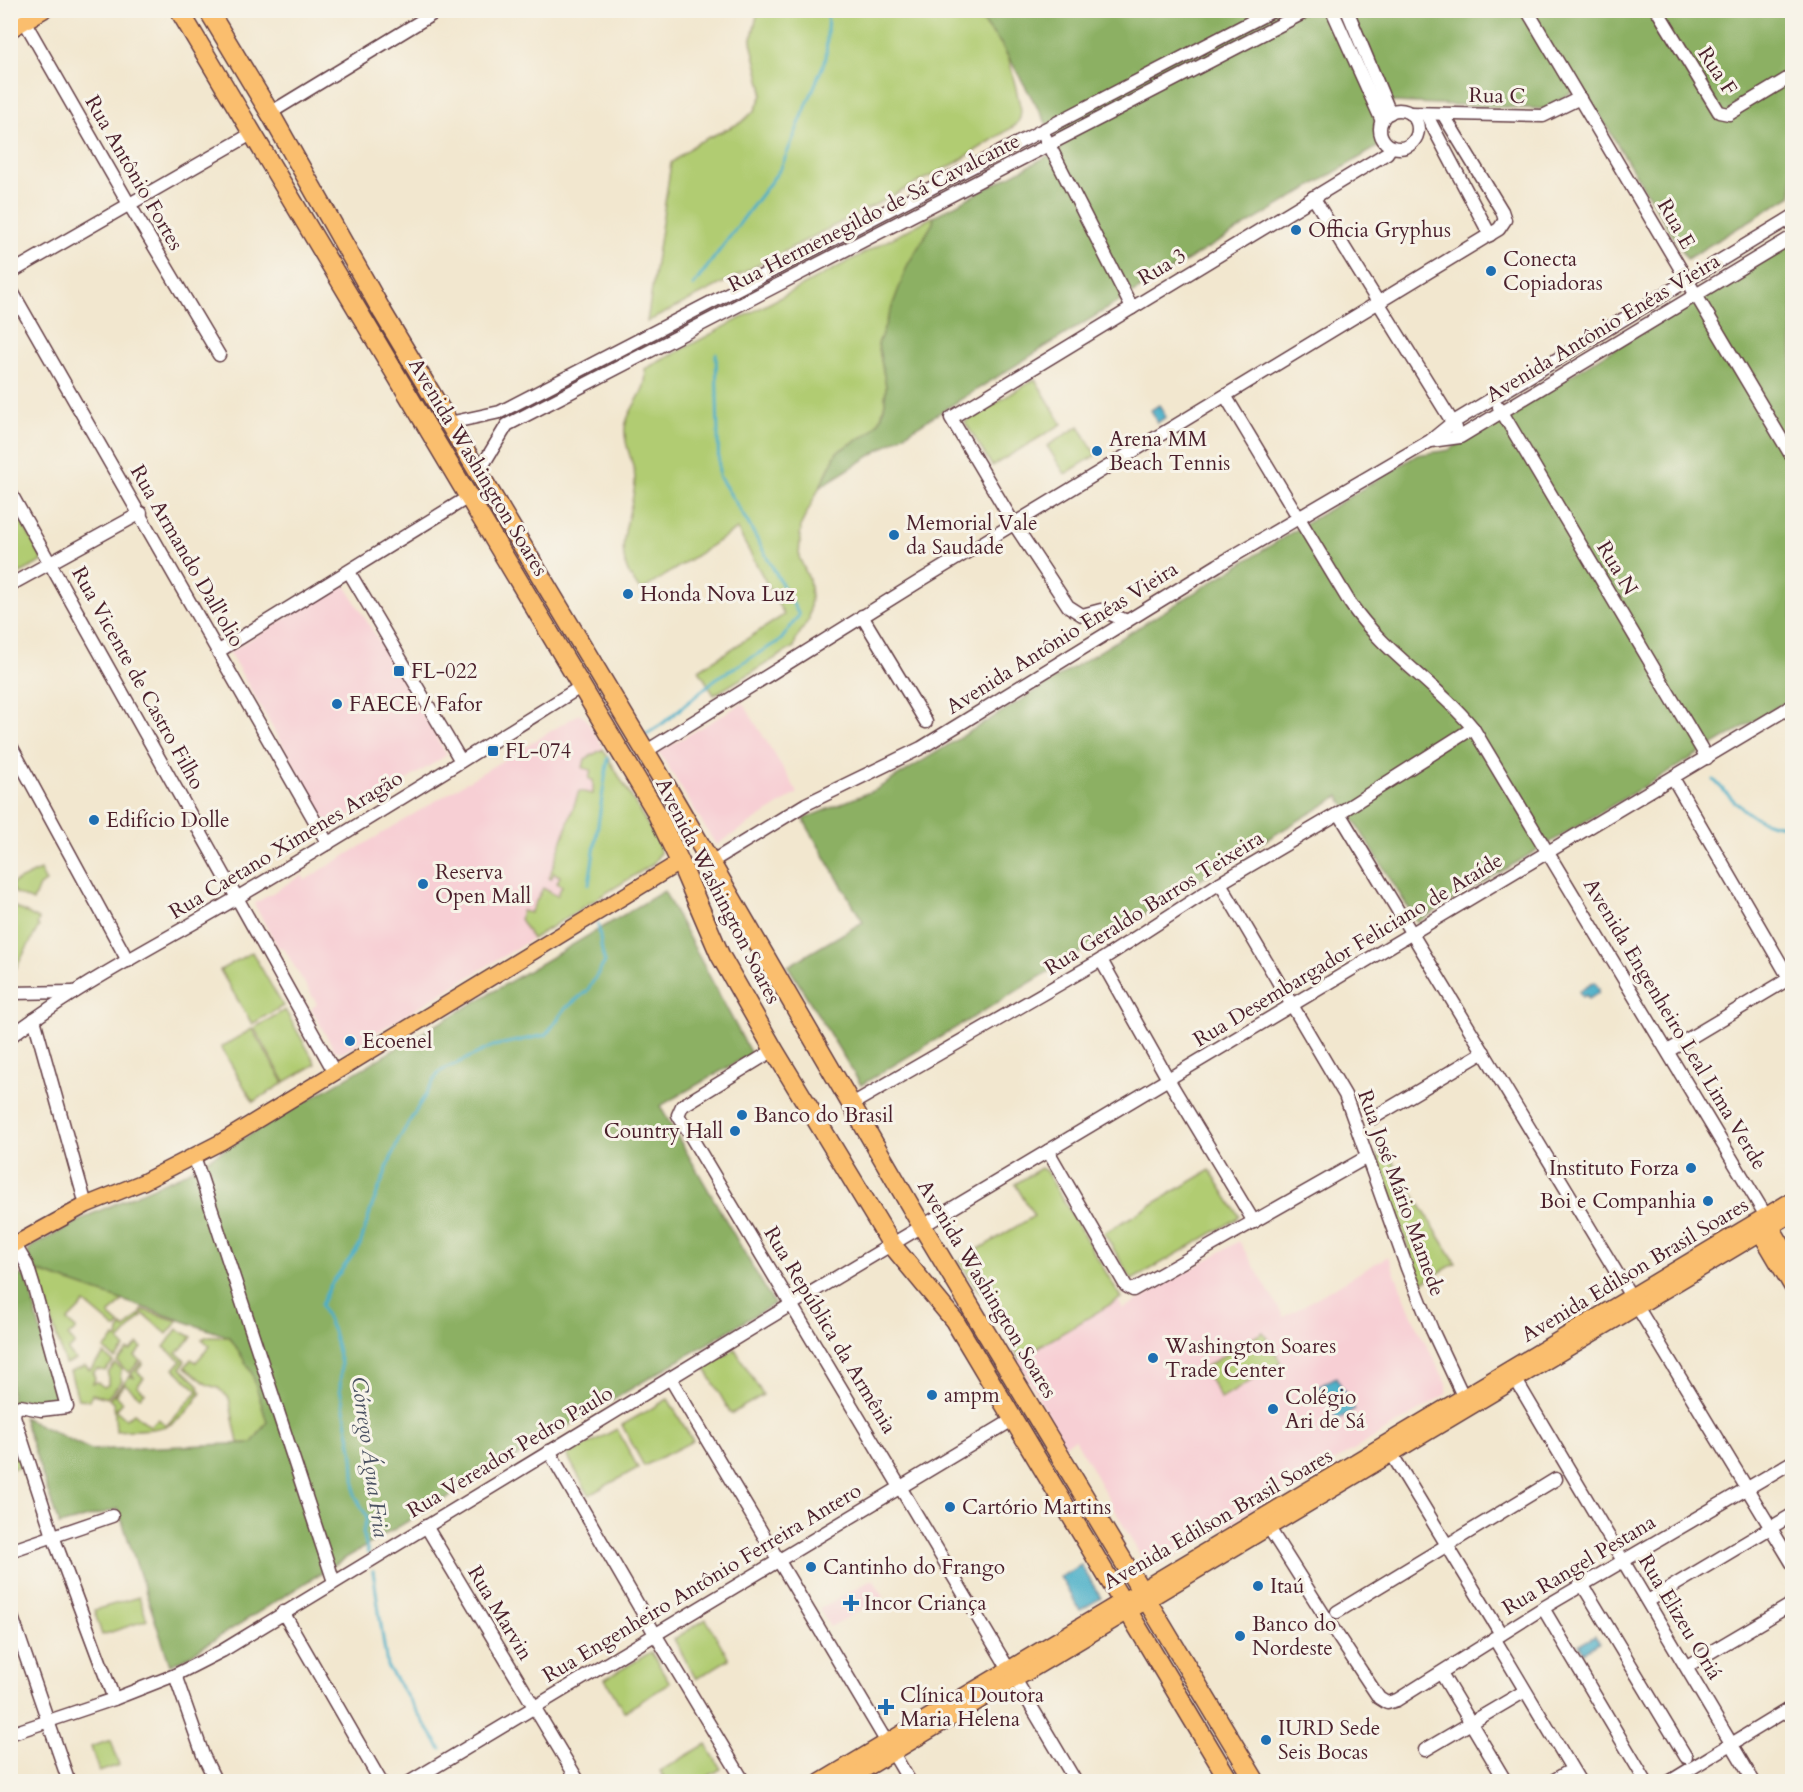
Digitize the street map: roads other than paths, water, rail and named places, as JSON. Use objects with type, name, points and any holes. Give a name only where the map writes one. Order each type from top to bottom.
[{"type":"highway","name":"Avenida Washington Soares","points":[[179,10],[655,810],[720,955],[774,1050],[892,1245],[954,1320],[1230,1782]]},
{"type":"highway","name":"Avenida Washington Soares","points":[[208,10],[449,423],[711,862],[922,1226],[1257,1782]]},
{"type":"main road","points":[[10,30],[21,16],[44,10]]},
{"type":"main road","points":[[16,1247],[86,1205],[143,1182],[221,1142],[680,862]]},
{"type":"main road","name":"Avenida Edilson Brasil Soares","points":[[1766,1225],[1792,1200]]},
{"type":"main road","name":"Avenida Edilson Brasil Soares","points":[[1144,1595],[1269,1527],[1389,1450],[1464,1398],[1766,1225],[1792,1214]]},
{"type":"main road","name":"Avenida Engenheiro Leal Lima Verde","points":[[1766,1225],[1792,1261]]},
{"type":"main road","name":"Avenida Engenheiro Leal Lima Verde","points":[[1766,1225],[1792,1287]]},
{"type":"main road","name":"Avenida Edilson Brasil Soares","points":[[820,1782],[889,1747],[1389,1450],[1516,1380],[1633,1302]]},
{"type":"main road","name":"Avenida Edilson Brasil Soares","points":[[844,1782],[889,1747]]},
{"type":"street","points":[[270,113],[439,10]]},
{"type":"street","name":"Rua Hermenegildo de Sá Cavalcante","points":[[449,423],[500,412],[1274,10]]},
{"type":"street","name":"Rua Hermenegildo de Sá Cavalcante","points":[[507,425],[1309,10]]},
{"type":"street","points":[[1332,10],[1386,117]]},
{"type":"street","points":[[1347,10],[1386,117]]},
{"type":"street","name":"Rua E","points":[[1527,10],[1792,457]]},
{"type":"street","name":"Rua F","points":[[1657,10],[1719,112],[1729,114],[1792,76]]},
{"type":"street","name":"Rua Antônio Fortes","points":[[21,16],[219,355]]},
{"type":"street","name":"Rua C","points":[[1409,113],[1543,116],[1580,98]]},
{"type":"street","points":[[1416,138],[1418,129],[1416,123],[1409,113],[1403,111],[1386,117],[1380,127],[1382,139],[1391,147],[1403,148],[1416,138],[1428,134],[1437,135]]},
{"type":"street","points":[[1426,114],[1490,235]]},
{"type":"street","points":[[645,752],[862,616],[1490,235],[1504,222],[1502,211],[1443,114]]},
{"type":"street","points":[[1042,130],[1132,308]]},
{"type":"street","points":[[10,273],[253,133]]},
{"type":"street","name":"Rua 3","points":[[1014,524],[951,418],[1387,153],[1391,147]]},
{"type":"street","points":[[1313,197],[1460,437]]},
{"type":"street","name":"Avenida Antônio Enéas Vieira","points":[[711,862],[806,804],[921,748],[1127,621],[1430,441],[1452,423],[1792,217]]},
{"type":"street","name":"Avenida Antônio Enéas Vieira","points":[[1430,441],[1460,437],[1792,237]]},
{"type":"street","name":"Rua Armando Dall'olio","points":[[10,288],[141,513],[328,843]]},
{"type":"street","name":"Avenida Engenheiro Leal Lima Verde","points":[[1226,397],[1365,625],[1390,651],[1458,710],[1473,728],[1668,1051],[1766,1225]]},
{"type":"street","name":"Rua N","points":[[1494,398],[1707,758]]},
{"type":"street","points":[[478,472],[507,425],[500,412]]},
{"type":"street","name":"Rua Vicente de Castro Filho","points":[[10,492],[335,1073]]},
{"type":"street","points":[[219,651],[470,496]]},
{"type":"street","points":[[10,585],[141,513]]},
{"type":"street","points":[[1014,524],[1068,606],[1082,615],[1101,610],[1127,621]]},
{"type":"street","points":[[349,572],[461,761]]},
{"type":"street","points":[[862,616],[926,722]]},
{"type":"street","name":"Rua Caetano Ximenes Aragão","points":[[10,1037],[75,992],[328,843],[582,686]]},
{"type":"street","name":"Rua Desembargador Feliciano de Ataíde","points":[[922,1226],[1792,706]]},
{"type":"street","name":"Rua Geraldo Barros Teixeira","points":[[852,1104],[1101,960],[1220,883],[1339,813],[1473,728]]},
{"type":"street","points":[[10,744],[128,961]]},
{"type":"street","points":[[1668,1051],[1792,980],[1673,778]]},
{"type":"street","points":[[1339,813],[1633,1302],[1749,1488],[1792,1563]]},
{"type":"street","name":"Rua José Mário Mamede","points":[[1220,883],[1345,1095],[1420,1301],[1464,1398]]},
{"type":"street","points":[[1101,960],[1168,1079],[1254,1222]]},
{"type":"street","points":[[10,993],[75,992]]},
{"type":"street","points":[[34,1019],[86,1205]]},
{"type":"street","name":"Rua República da Armênia","points":[[774,1050],[682,1106],[678,1115],[1076,1782]]},
{"type":"street","points":[[1373,1118],[1484,1052]]},
{"type":"street","points":[[1048,1151],[1126,1286],[1130,1289],[1137,1288],[1367,1157]]},
{"type":"street","points":[[194,1156],[334,1582]]},
{"type":"street","name":"Rua Vereador Pedro Paulo","points":[[10,1734],[114,1699],[175,1675],[222,1651],[922,1226]]},
{"type":"street","points":[[16,1247],[27,1265],[67,1407],[41,1410],[20,1406],[15,1410],[14,1416],[53,1536],[114,1699]]},
{"type":"street","points":[[670,1378],[910,1782]]},
{"type":"street","name":"Rua Elizeu Oriá","points":[[1516,1380],[1754,1782]]},
{"type":"street","name":"Rua Engenheiro Antônio Ferreira Antero","points":[[410,1782],[1014,1419]]},
{"type":"street","points":[[1389,1450],[1447,1545],[1580,1782]]},
{"type":"street","points":[[549,1451],[744,1782]]},
{"type":"street","name":"Rua Rangel Pestana","points":[[1269,1527],[1379,1698],[1387,1703],[1397,1700],[1582,1584],[1792,1462]]},
{"type":"street","points":[[1337,1612],[1556,1479]]},
{"type":"street","points":[[1648,1601],[1792,1515]]},
{"type":"street","points":[[10,1551],[112,1516]]},
{"type":"street","name":"Rua Marvin","points":[[426,1526],[579,1782]]},
{"type":"street","points":[[1582,1584],[1686,1757]]},
{"type":"street","points":[[1687,1666],[1792,1604]]},
{"type":"street","points":[[1543,1608],[1645,1780]]},
{"type":"street","points":[[10,1611],[69,1782]]},
{"type":"street","points":[[283,1612],[381,1782]]},
{"type":"street","points":[[1441,1673],[1506,1782]]},
{"type":"street","points":[[175,1675],[203,1755],[216,1782]]},
{"type":"street","points":[[1425,1750],[1520,1694]]},
{"type":"street","points":[[1669,1782],[1792,1707]]},
{"type":"street","points":[[1551,1782],[1566,1773]]},
{"type":"water","points":[[1159,405],[1166,417],[1157,423],[1151,410]]},
{"type":"water","points":[[1595,982],[1599,989],[1598,993],[1589,999],[1586,995],[1582,997],[1579,991]]},
{"type":"water","points":[[1336,1377],[1355,1410],[1337,1420],[1318,1387]]},
{"type":"water","points":[[1081,1565],[1101,1598],[1080,1610],[1060,1577]]},
{"type":"water","points":[[1595,1636],[1599,1643],[1584,1652],[1579,1645]]},
{"type":"waterway","name":"Córrego Água Fria","points":[[693,286],[781,168],[826,58],[828,10]]},
{"type":"waterway","name":"Córrego Água Fria","points":[[645,735],[662,724],[717,678],[781,640],[799,615],[719,476],[716,354]]},
{"type":"waterway","name":"Córrego Água Fria","points":[[589,884],[608,758]]},
{"type":"waterway","points":[[1714,780],[1748,813],[1767,822],[1792,826]]},
{"type":"waterway","name":"Córrego Água Fria","points":[[368,1553],[363,1532],[367,1517],[355,1495],[353,1455],[340,1389],[341,1364],[333,1331],[321,1305],[330,1286],[360,1245],[372,1206],[398,1141],[439,1072],[493,1046],[546,1035],[565,1009],[587,991],[605,962],[598,924]]},
{"type":"waterway","name":"Córrego Água Fria","points":[[373,1571],[387,1666],[441,1749]]},
{"type":"place","name":"Officia Gryphus","points":[[1296,230]]},
{"type":"place","name":"Conecta Copiadoras","points":[[1491,271]]},
{"type":"place","name":"Arena MM Beach Tennis","points":[[1097,451]]},
{"type":"place","name":"Memorial Vale da Saudade","points":[[894,535]]},
{"type":"place","name":"Honda Nova Luz","points":[[628,594]]},
{"type":"place","name":"FL-022","points":[[399,671]]},
{"type":"place","name":"FAECE / Fafor","points":[[337,704]]},
{"type":"place","name":"FL-074","points":[[493,751]]},
{"type":"place","name":"Edifício Dolle","points":[[94,820]]},
{"type":"place","name":"Reserva Open Mall","points":[[423,884]]},
{"type":"place","name":"Ecoenel","points":[[350,1041]]},
{"type":"place","name":"Banco do Brasil","points":[[742,1115]]},
{"type":"place","name":"Country Hall","points":[[735,1131]]},
{"type":"place","name":"Instituto Forza","points":[[1691,1168]]},
{"type":"place","name":"Boi e Companhia","points":[[1708,1201]]},
{"type":"place","name":"Washington Soares Trade Center","points":[[1153,1358]]},
{"type":"place","name":"ampm","points":[[932,1395]]},
{"type":"place","name":"Colégio Ari de Sá","points":[[1273,1409]]},
{"type":"place","name":"Cartório Martins","points":[[950,1507]]},
{"type":"place","name":"Cantinho do Frango","points":[[811,1567]]},
{"type":"place","name":"Itaú","points":[[1258,1586]]},
{"type":"place","name":"Incor Criança","points":[[851,1603]]},
{"type":"place","name":"Banco do Nordeste","points":[[1240,1636]]},
{"type":"place","name":"Clínica Doutora Maria Helena","points":[[886,1707]]},
{"type":"place","name":"IURD Sede Seis Bocas","points":[[1266,1740]]}]
